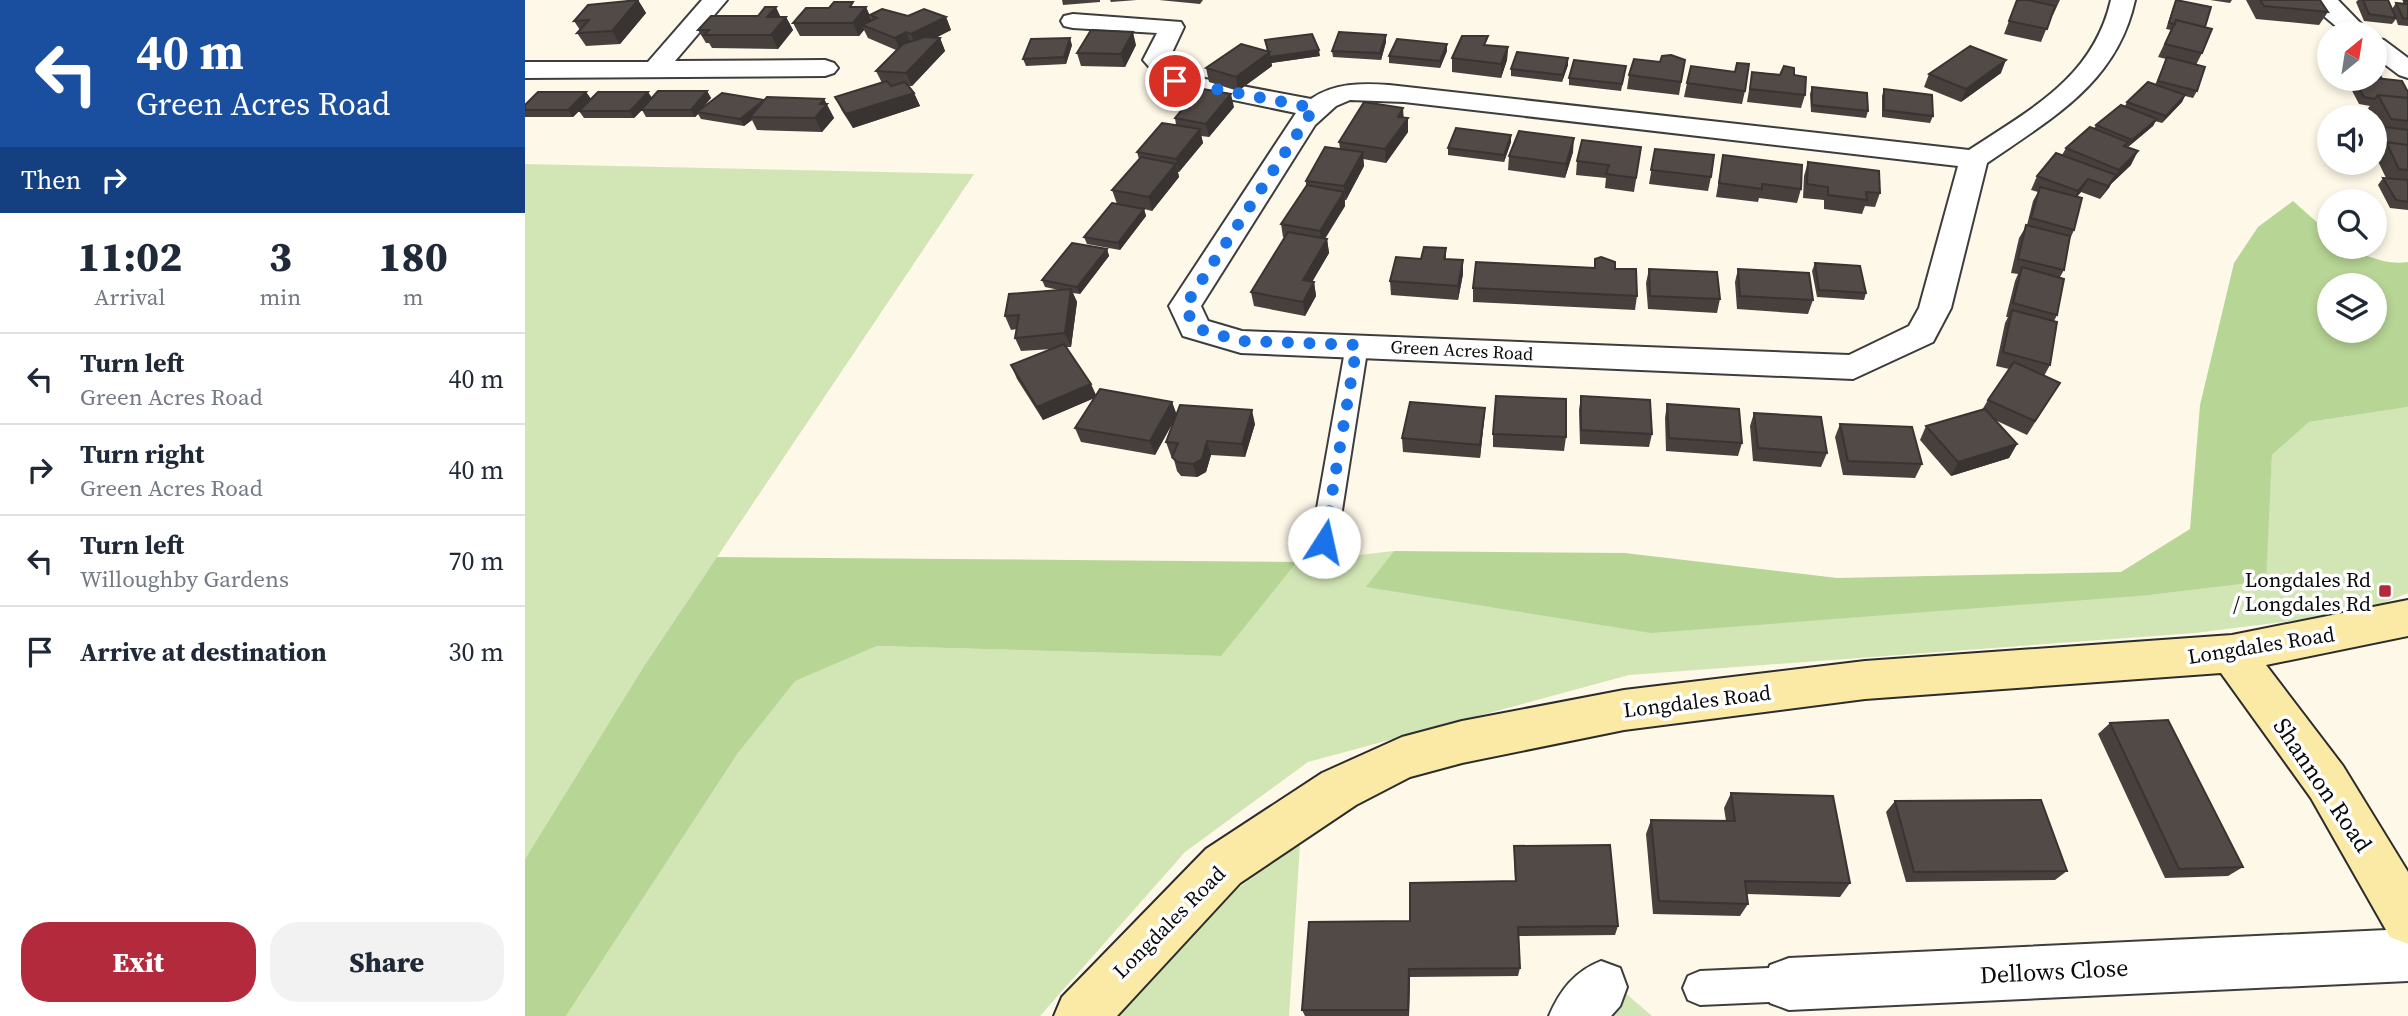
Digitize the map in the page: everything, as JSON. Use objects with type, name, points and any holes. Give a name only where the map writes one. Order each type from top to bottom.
[{"type":"street","points":[[656,68],[715,0]]},
{"type":"street","points":[[1073,21],[1172,27],[1156,61],[1175,81],[1314,108],[1330,97],[1359,90],[1974,159],[2077,84],[2099,62],[2121,21],[2123,0]]},
{"type":"street","points":[[2326,0],[2333,12],[2344,21]]},
{"type":"street","points":[[2387,54],[2408,70]]},
{"type":"street","points":[[525,70],[825,68]]},
{"type":"street","name":"Green Acres Road","points":[[1314,108],[1185,306],[1195,328],[1241,341],[1853,367],[1921,334],[1938,296],[1974,159]]},
{"type":"street","name":"Longdales Road","points":[[1081,1016],[1223,866],[1339,789],[1402,758],[1525,728],[1702,699],[1865,680],[2232,654],[2408,618]]},
{"type":"street","name":"Shannon Road","points":[[2232,654],[2327,782],[2408,919]]},
{"type":"street","name":"Dellows Close","points":[[1789,984],[2408,955]]},
{"type":"lane","points":[[1324,542],[1357,345]]},
{"type":"lane","name":"Dellows Close","points":[[1700,988],[1789,984]]},
{"type":"green space","points":[[525,164],[974,174],[644,666],[525,859]]},
{"type":"green space","points":[[2293,201],[2317,222],[2317,259],[2408,262],[2408,407],[2309,422],[2272,455],[2266,581],[2150,595],[1651,633],[1366,587],[1394,551],[1625,553],[1837,578],[2121,572],[2190,529],[2200,405],[2234,263],[2258,227]]},
{"type":"green space","points":[[2408,407],[2408,593],[2361,612],[2195,633],[1629,675],[1308,762],[1185,852],[1040,1016],[566,1016],[738,753],[794,681],[877,646],[1220,656],[1297,562],[1394,551],[1367,587],[2150,595],[2265,581],[2272,455],[2309,422]]},
{"type":"green space","points":[[717,557],[1297,562],[1221,656],[877,646],[795,681],[738,753],[566,1016],[525,1016],[525,859],[644,666]]},
{"type":"green space","points":[[1300,844],[1289,1016],[1110,1016],[1184,936],[1235,890]]},
{"type":"green space","points":[[1623,991],[1652,1016],[1604,1016]]},
{"type":"building","points":[[638,0],[612,31],[577,33],[589,20],[574,21],[588,5]]},
{"type":"building","points":[[2017,0],[2055,6],[2047,29],[2009,21]]},
{"type":"building","points":[[2176,0],[2211,7],[2205,27],[2176,20],[2175,24],[2169,23]]},
{"type":"building","points":[[2260,0],[2320,0],[2328,12],[2264,6]]},
{"type":"building","points":[[2363,0],[2388,0],[2396,18],[2369,14]]},
{"type":"building","points":[[2404,1],[2408,1],[2408,19],[2403,18],[2396,3],[2406,4]]},
{"type":"building","points":[[834,2],[853,2],[850,7],[866,7],[853,23],[793,23],[806,8],[829,8]]},
{"type":"building","points":[[765,7],[776,7],[767,17],[786,17],[771,35],[704,35],[709,30],[698,30],[711,16],[758,16]]},
{"type":"building","points":[[882,9],[908,16],[924,9],[946,17],[911,34],[906,32],[895,38],[862,25],[877,18],[870,15]]},
{"type":"building","points":[[2176,20],[2212,29],[2202,53],[2165,44]]},
{"type":"building","points":[[1091,30],[1133,32],[1121,54],[1077,53]]},
{"type":"building","points":[[1339,32],[1386,35],[1380,53],[1332,51]]},
{"type":"building","points":[[1312,34],[1319,50],[1270,57],[1265,40]]},
{"type":"building","points":[[1462,36],[1488,36],[1484,45],[1508,47],[1501,64],[1452,58]]},
{"type":"building","points":[[925,37],[940,38],[906,73],[876,71],[903,44]]},
{"type":"building","points":[[1070,38],[1064,57],[1023,59],[1031,39]]},
{"type":"building","points":[[1397,39],[1447,44],[1440,61],[1389,56]]},
{"type":"building","points":[[1241,44],[1270,52],[1236,77],[1206,68]]},
{"type":"building","points":[[1970,46],[2006,60],[1966,89],[1929,74]]},
{"type":"building","points":[[1517,52],[1568,58],[1563,75],[1511,69]]},
{"type":"building","points":[[1671,55],[1685,60],[1681,82],[1629,75],[1634,59],[1660,62],[1662,56]]},
{"type":"building","points":[[2167,57],[2205,67],[2197,91],[2158,81]]},
{"type":"building","points":[[1574,60],[1626,66],[1622,84],[1569,78]]},
{"type":"building","points":[[1737,63],[1749,64],[1745,91],[1687,83],[1691,66],[1735,72]]},
{"type":"building","points":[[1784,66],[1794,68],[1794,75],[1806,77],[1805,95],[1750,89],[1752,72],[1780,75]]},
{"type":"building","points":[[2387,79],[2402,81],[2408,92],[2408,98],[2378,95],[2375,99],[2364,97],[2361,91],[2387,91]]},
{"type":"building","points":[[887,81],[891,86],[905,82],[914,93],[846,114],[835,97]]},
{"type":"building","points":[[2148,82],[2185,95],[2166,116],[2127,102]]},
{"type":"building","points":[[1186,86],[1231,94],[1206,124],[1175,118],[1191,99],[1176,97]]},
{"type":"building","points":[[1812,87],[1867,93],[1868,111],[1812,105]]},
{"type":"building","points":[[1884,89],[1932,95],[1933,116],[1884,110]]},
{"type":"building","points":[[658,91],[707,91],[691,110],[641,110]]},
{"type":"building","points":[[538,92],[586,92],[568,110],[525,110],[525,105]]},
{"type":"building","points":[[598,92],[648,92],[630,111],[579,111]]},
{"type":"building","points":[[722,93],[764,100],[740,119],[697,112]]},
{"type":"building","points":[[2378,95],[2408,98],[2408,121],[2391,119],[2387,105],[2383,105]]},
{"type":"building","points":[[767,97],[824,99],[820,104],[827,104],[815,118],[750,117]]},
{"type":"building","points":[[1364,102],[1403,108],[1398,117],[1408,118],[1385,149],[1339,142]]},
{"type":"building","points":[[2121,105],[2157,119],[2132,140],[2096,125]]},
{"type":"building","points":[[1162,123],[1200,129],[1176,159],[1137,152]]},
{"type":"building","points":[[2090,127],[2128,142],[2124,146],[2138,151],[2119,170],[2066,148]]},
{"type":"building","points":[[2387,127],[2408,130],[2408,145],[2387,142]]},
{"type":"building","points":[[1456,128],[1511,135],[1504,155],[1448,148]]},
{"type":"building","points":[[1519,131],[1574,138],[1566,164],[1509,156]]},
{"type":"building","points":[[1582,140],[1641,147],[1636,178],[1606,174],[1609,165],[1577,161]]},
{"type":"building","points":[[2387,142],[2408,145],[2408,170],[2399,169]]},
{"type":"building","points":[[1325,147],[1363,152],[1344,186],[1306,181]]},
{"type":"building","points":[[1655,149],[1714,155],[1711,177],[1651,170]]},
{"type":"building","points":[[2056,153],[2116,175],[2108,186],[2088,179],[2078,191],[2037,176]]},
{"type":"building","points":[[1723,155],[1802,165],[1801,189],[1762,184],[1762,189],[1719,183]]},
{"type":"building","points":[[1141,157],[1176,164],[1149,197],[1112,190]]},
{"type":"building","points":[[1808,162],[1879,171],[1880,193],[1866,192],[1867,200],[1828,195],[1828,187],[1807,184]]},
{"type":"building","points":[[2383,178],[2408,180],[2408,202],[2396,200]]},
{"type":"building","points":[[1307,185],[1344,192],[1320,231],[1281,224]]},
{"type":"building","points":[[2040,187],[2082,198],[2074,230],[2031,218]]},
{"type":"building","points":[[1112,203],[1144,209],[1118,243],[1084,237]]},
{"type":"building","points":[[2026,225],[2070,236],[2064,270],[2018,259]]},
{"type":"building","points":[[1288,232],[1327,239],[1303,280],[1314,282],[1303,302],[1251,292]]},
{"type":"building","points":[[1072,243],[1107,249],[1077,287],[1042,280]]},
{"type":"building","points":[[1424,247],[1446,248],[1444,259],[1463,260],[1458,286],[1390,281],[1396,257],[1421,259]]},
{"type":"building","points":[[1601,257],[1615,262],[1615,269],[1636,269],[1637,296],[1473,288],[1476,262],[1595,268],[1595,259]]},
{"type":"building","points":[[1815,263],[1860,266],[1866,293],[1819,290]]},
{"type":"building","points":[[2022,267],[2064,279],[2057,315],[2013,303]]},
{"type":"building","points":[[1649,269],[1717,272],[1720,299],[1650,296]]},
{"type":"building","points":[[1738,269],[1809,273],[1813,300],[1740,296]]},
{"type":"building","points":[[1071,289],[1065,333],[1015,338],[1019,315],[1005,316],[1009,294]]},
{"type":"building","points":[[2012,310],[2057,322],[2050,365],[2003,352]]},
{"type":"building","points":[[1064,344],[1091,384],[1037,407],[1011,365]]},
{"type":"building","points":[[2014,362],[2060,383],[2035,421],[1988,400]]},
{"type":"building","points":[[1100,389],[1172,402],[1150,441],[1075,428]]},
{"type":"building","points":[[1496,396],[1566,399],[1566,437],[1493,434]]},
{"type":"building","points":[[1581,396],[1650,400],[1652,434],[1581,430]]},
{"type":"building","points":[[1410,402],[1485,408],[1480,445],[1402,438]]},
{"type":"building","points":[[1667,404],[1739,409],[1742,443],[1669,438]]},
{"type":"building","points":[[1180,405],[1252,410],[1242,444],[1207,441],[1202,459],[1193,464],[1177,462],[1172,457],[1178,443],[1166,442]]},
{"type":"building","points":[[1985,409],[2017,444],[1958,462],[1926,426]]},
{"type":"building","points":[[1754,413],[1821,417],[1827,453],[1758,448]]},
{"type":"building","points":[[1840,424],[1912,427],[1922,464],[1848,461]]},
{"type":"building","points":[[2168,720],[2243,867],[2179,869],[2110,723]]},
{"type":"building","points":[[1731,793],[1833,796],[1850,883],[1745,881],[1748,904],[1659,901],[1651,820],[1735,821]]},
{"type":"building","points":[[2041,800],[2067,871],[1914,872],[1895,801]]},
{"type":"building","points":[[1610,845],[1618,926],[1518,927],[1520,968],[1409,969],[1408,1010],[1302,1010],[1309,922],[1410,921],[1410,883],[1516,881],[1514,846]]},
{"type":"place","name":"Longdales Rd / Longdales Rd","points":[[2385,591]]},
{"type":"route","points":[[1175,81],[1314,108],[1185,306],[1195,328],[1241,341],[1357,345],[1324,542]]}]
